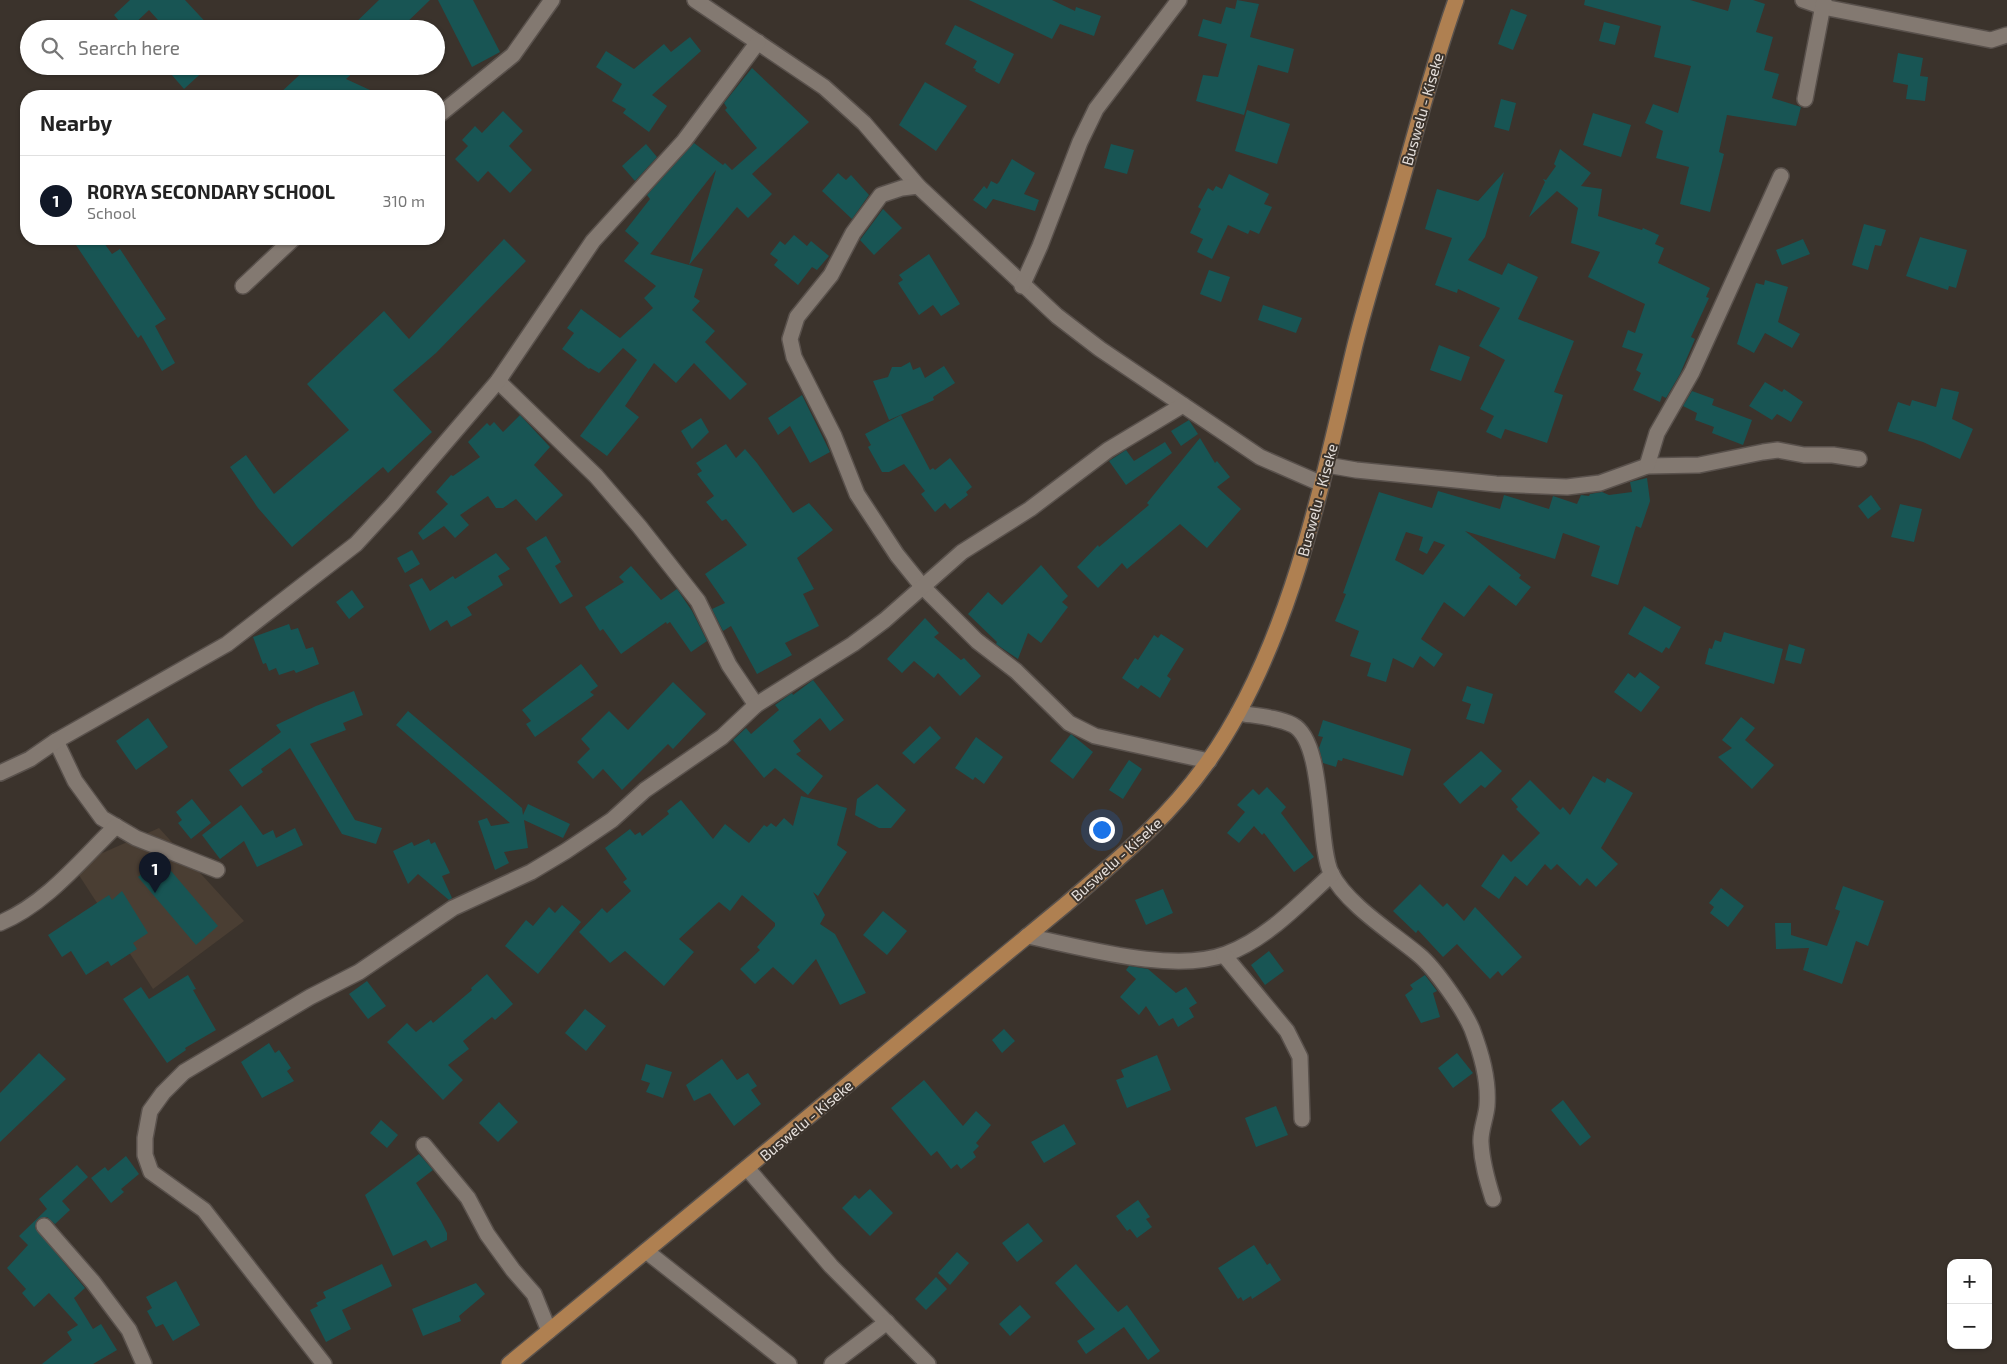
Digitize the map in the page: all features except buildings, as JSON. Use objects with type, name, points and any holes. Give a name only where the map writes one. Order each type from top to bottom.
[{"type":"main road","name":"Buswelu - Kiseke","points":[[509,1364],[1027,936],[1151,831],[1209,761],[1238,713],[1271,642],[1298,566],[1327,465],[1356,342],[1456,0]]},
{"type":"street","points":[[445,110],[513,56],[552,0]]},
{"type":"street","points":[[695,0],[824,87],[864,124],[918,186],[1022,286],[1100,350],[1260,458],[1322,484]]},
{"type":"street","points":[[1022,286],[1040,246],[1080,142],[1096,109],[1178,0]]},
{"type":"street","points":[[1803,0],[1991,40],[2007,34]]},
{"type":"street","points":[[1805,99],[1823,3]]},
{"type":"street","points":[[0,773],[30,759],[56,741],[227,644],[356,544],[392,505],[498,381],[593,242],[684,141],[758,42]]},
{"type":"street","points":[[1648,466],[1657,433],[1692,372],[1781,176]]},
{"type":"street","points":[[918,186],[902,188],[881,195],[853,233],[831,275],[797,317],[790,339],[794,357],[834,436],[857,494],[892,548],[922,586],[977,640],[1016,671],[1069,723],[1095,736],[1209,761]]},
{"type":"street","points":[[243,286],[287,245]]},
{"type":"street","points":[[498,381],[596,476],[639,526],[698,601],[729,666],[756,705]]},
{"type":"street","points":[[324,1364],[204,1210],[151,1172],[145,1155],[145,1138],[150,1110],[184,1072],[310,997],[359,972],[453,908],[532,872],[566,851],[612,820],[646,790],[722,737],[756,705],[853,644],[885,620],[962,552],[1030,509],[1108,450],[1183,405]]},
{"type":"street","points":[[1327,465],[1356,470],[1496,484],[1567,487],[1600,483],[1648,466],[1699,465],[1778,450],[1804,455],[1833,455],[1859,459]]},
{"type":"street","points":[[1238,713],[1277,720],[1295,726],[1304,739],[1312,758],[1322,813],[1327,861],[1332,874],[1373,920],[1420,955],[1433,969],[1471,1026],[1484,1063],[1487,1105],[1481,1142],[1484,1169],[1493,1199]]},
{"type":"street","points":[[56,741],[75,781],[102,818],[163,850],[217,870]]},
{"type":"street","points":[[0,923],[15,917],[40,900],[116,826]]},
{"type":"street","points":[[1027,936],[1113,954],[1184,962],[1224,955],[1245,945],[1285,917],[1332,874]]},
{"type":"street","points":[[1224,955],[1287,1031],[1300,1057],[1302,1119]]},
{"type":"street","points":[[424,1145],[468,1198],[487,1234],[513,1270],[534,1294],[550,1331]]},
{"type":"street","points":[[747,1168],[831,1266],[928,1364]]},
{"type":"street","points":[[44,1226],[93,1282],[129,1330],[144,1364]]},
{"type":"street","points":[[646,1251],[789,1364]]},
{"type":"street","points":[[832,1364],[887,1322]]},
{"type":"shaded area","points":[[159,828],[244,921],[153,989],[73,866]]},
{"type":"place","name":"RORYA SECONDARY SCHOOL","points":[[155,893]]}]
